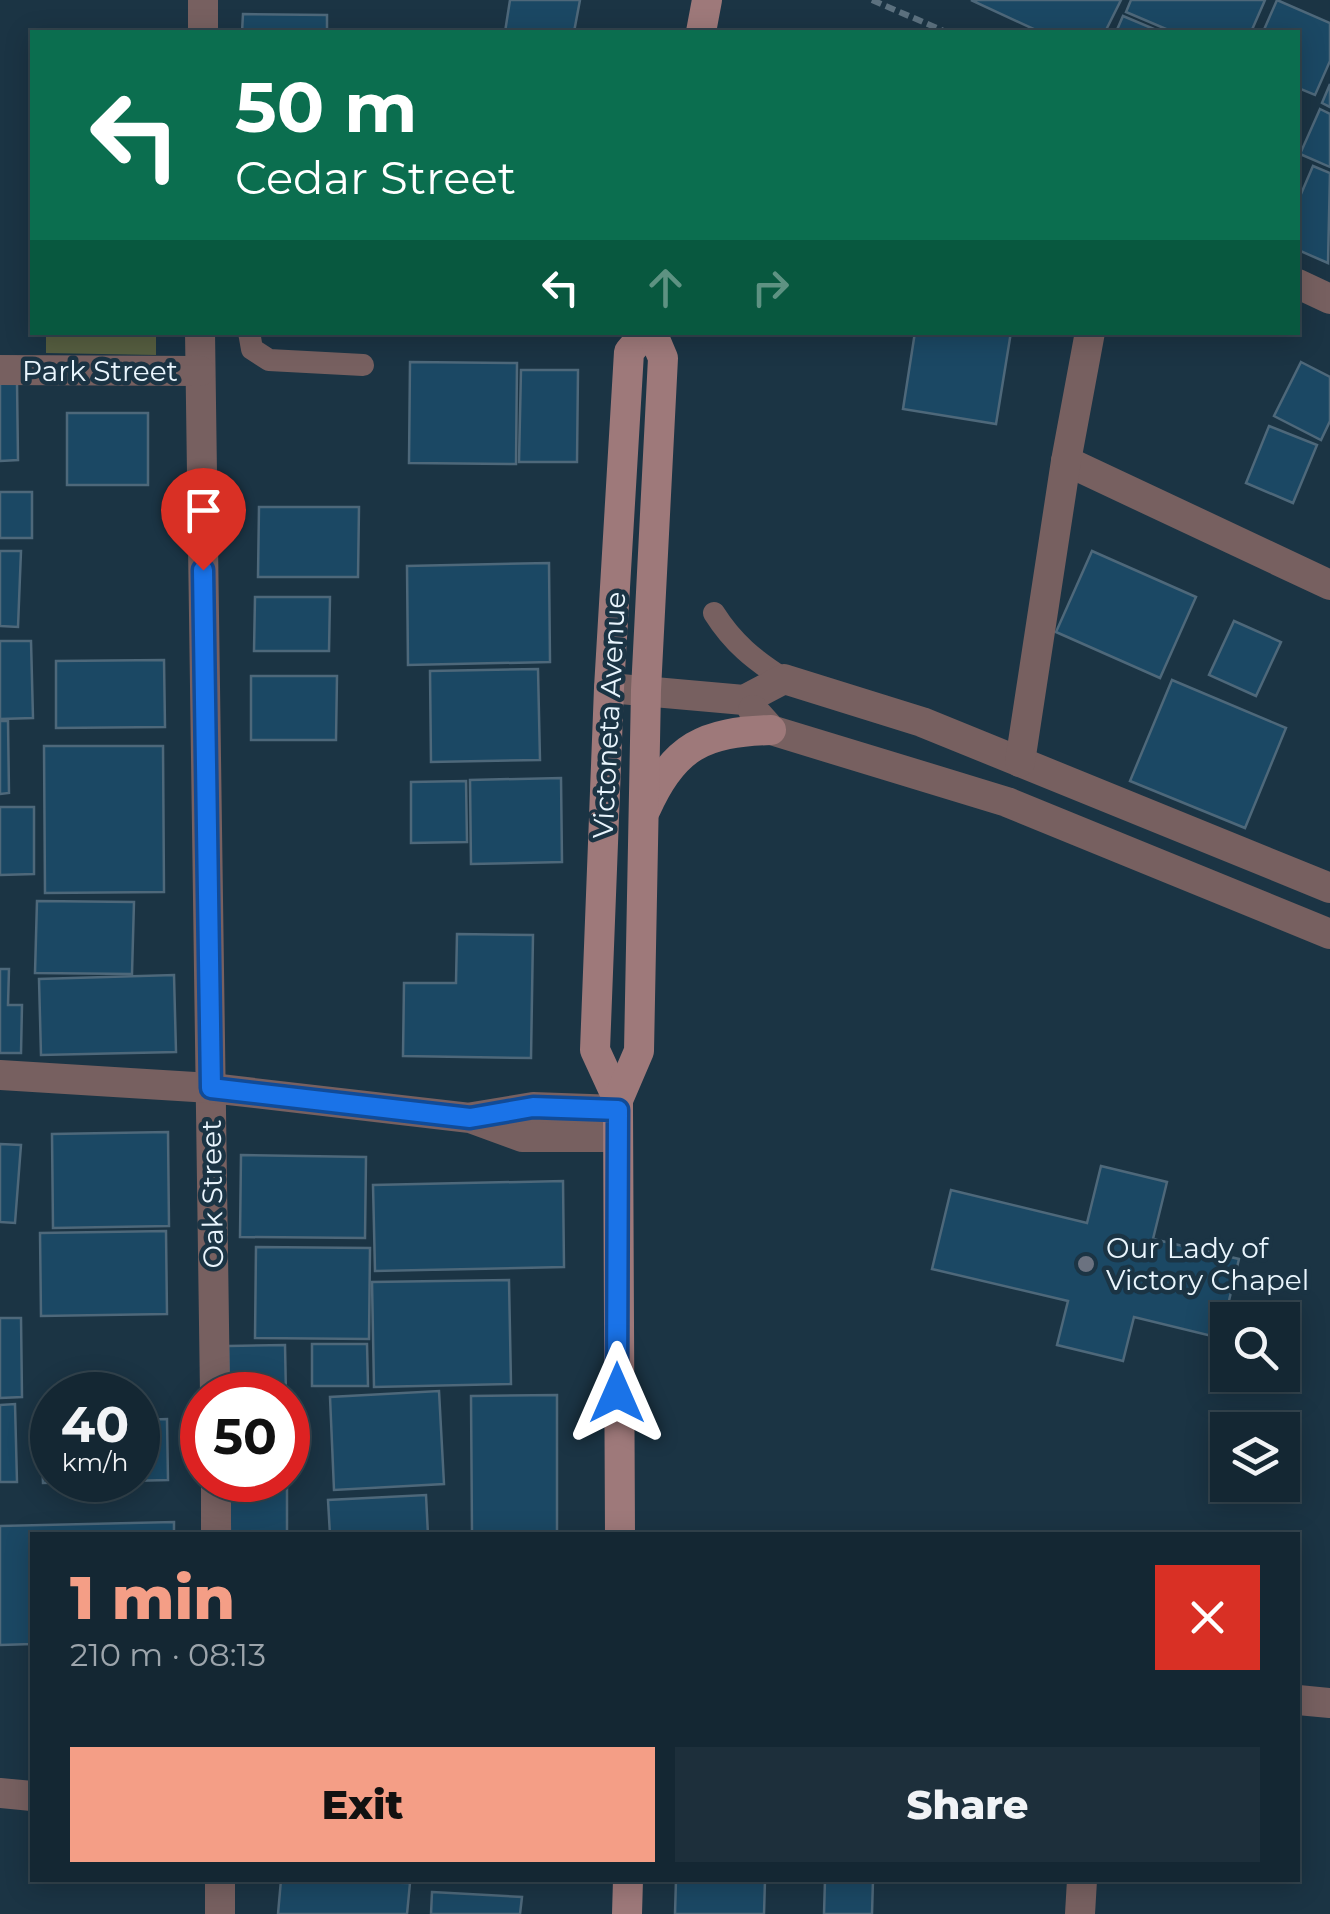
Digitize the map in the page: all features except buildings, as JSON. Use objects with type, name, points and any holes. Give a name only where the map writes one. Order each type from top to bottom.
[{"type":"main road","points":[[701,30],[707,0]]},
{"type":"main road","name":"Victoneta Avenue","points":[[618,1116],[595,1050],[609,688],[629,352],[646,335]]},
{"type":"main road","name":"Victoneta Avenue","points":[[620,1532],[618,1116],[639,1051],[646,690],[663,358],[651,335]]},
{"type":"main road","points":[[643,816],[660,778],[690,748],[729,732],[771,730]]},
{"type":"main road","points":[[627,1914],[628,1882]]},
{"type":"street","points":[[203,0],[203,30]]},
{"type":"street","points":[[1300,285],[1330,299]]},
{"type":"street","name":"Oak Street","points":[[200,335],[215,1372]]},
{"type":"street","points":[[1020,762],[1089,335]]},
{"type":"street","name":"Park Street","points":[[0,370],[200,371]]},
{"type":"street","points":[[1066,461],[1330,585]]},
{"type":"street","points":[[609,688],[744,700],[784,680],[922,722],[1330,888]]},
{"type":"street","points":[[744,700],[771,730],[1007,802],[1330,934]]},
{"type":"street","points":[[1282,914],[1299,875]]},
{"type":"street","points":[[0,1075],[211,1088],[470,1118],[533,1107],[618,1116]]},
{"type":"street","points":[[216,1502],[216,1532]]},
{"type":"street","points":[[1300,1700],[1330,1703]]},
{"type":"street","points":[[0,1793],[30,1796]]},
{"type":"street","points":[[220,1882],[220,1914]]},
{"type":"street","points":[[1080,1914],[1082,1882]]},
{"type":"lane","points":[[249,335],[252,350],[268,360],[363,365]]},
{"type":"lane","points":[[714,613],[729,636],[751,658],[784,680]]},
{"type":"path","points":[[872,0],[941,30]]},
{"type":"green space","points":[[46,335],[156,335],[156,355],[46,353]]},
{"type":"place","name":"Our Lady of Victory Chapel","points":[[1086,1264]]},
{"type":"route","points":[[203,570],[211,1088],[470,1118],[533,1107],[618,1110],[617,1393]]}]
